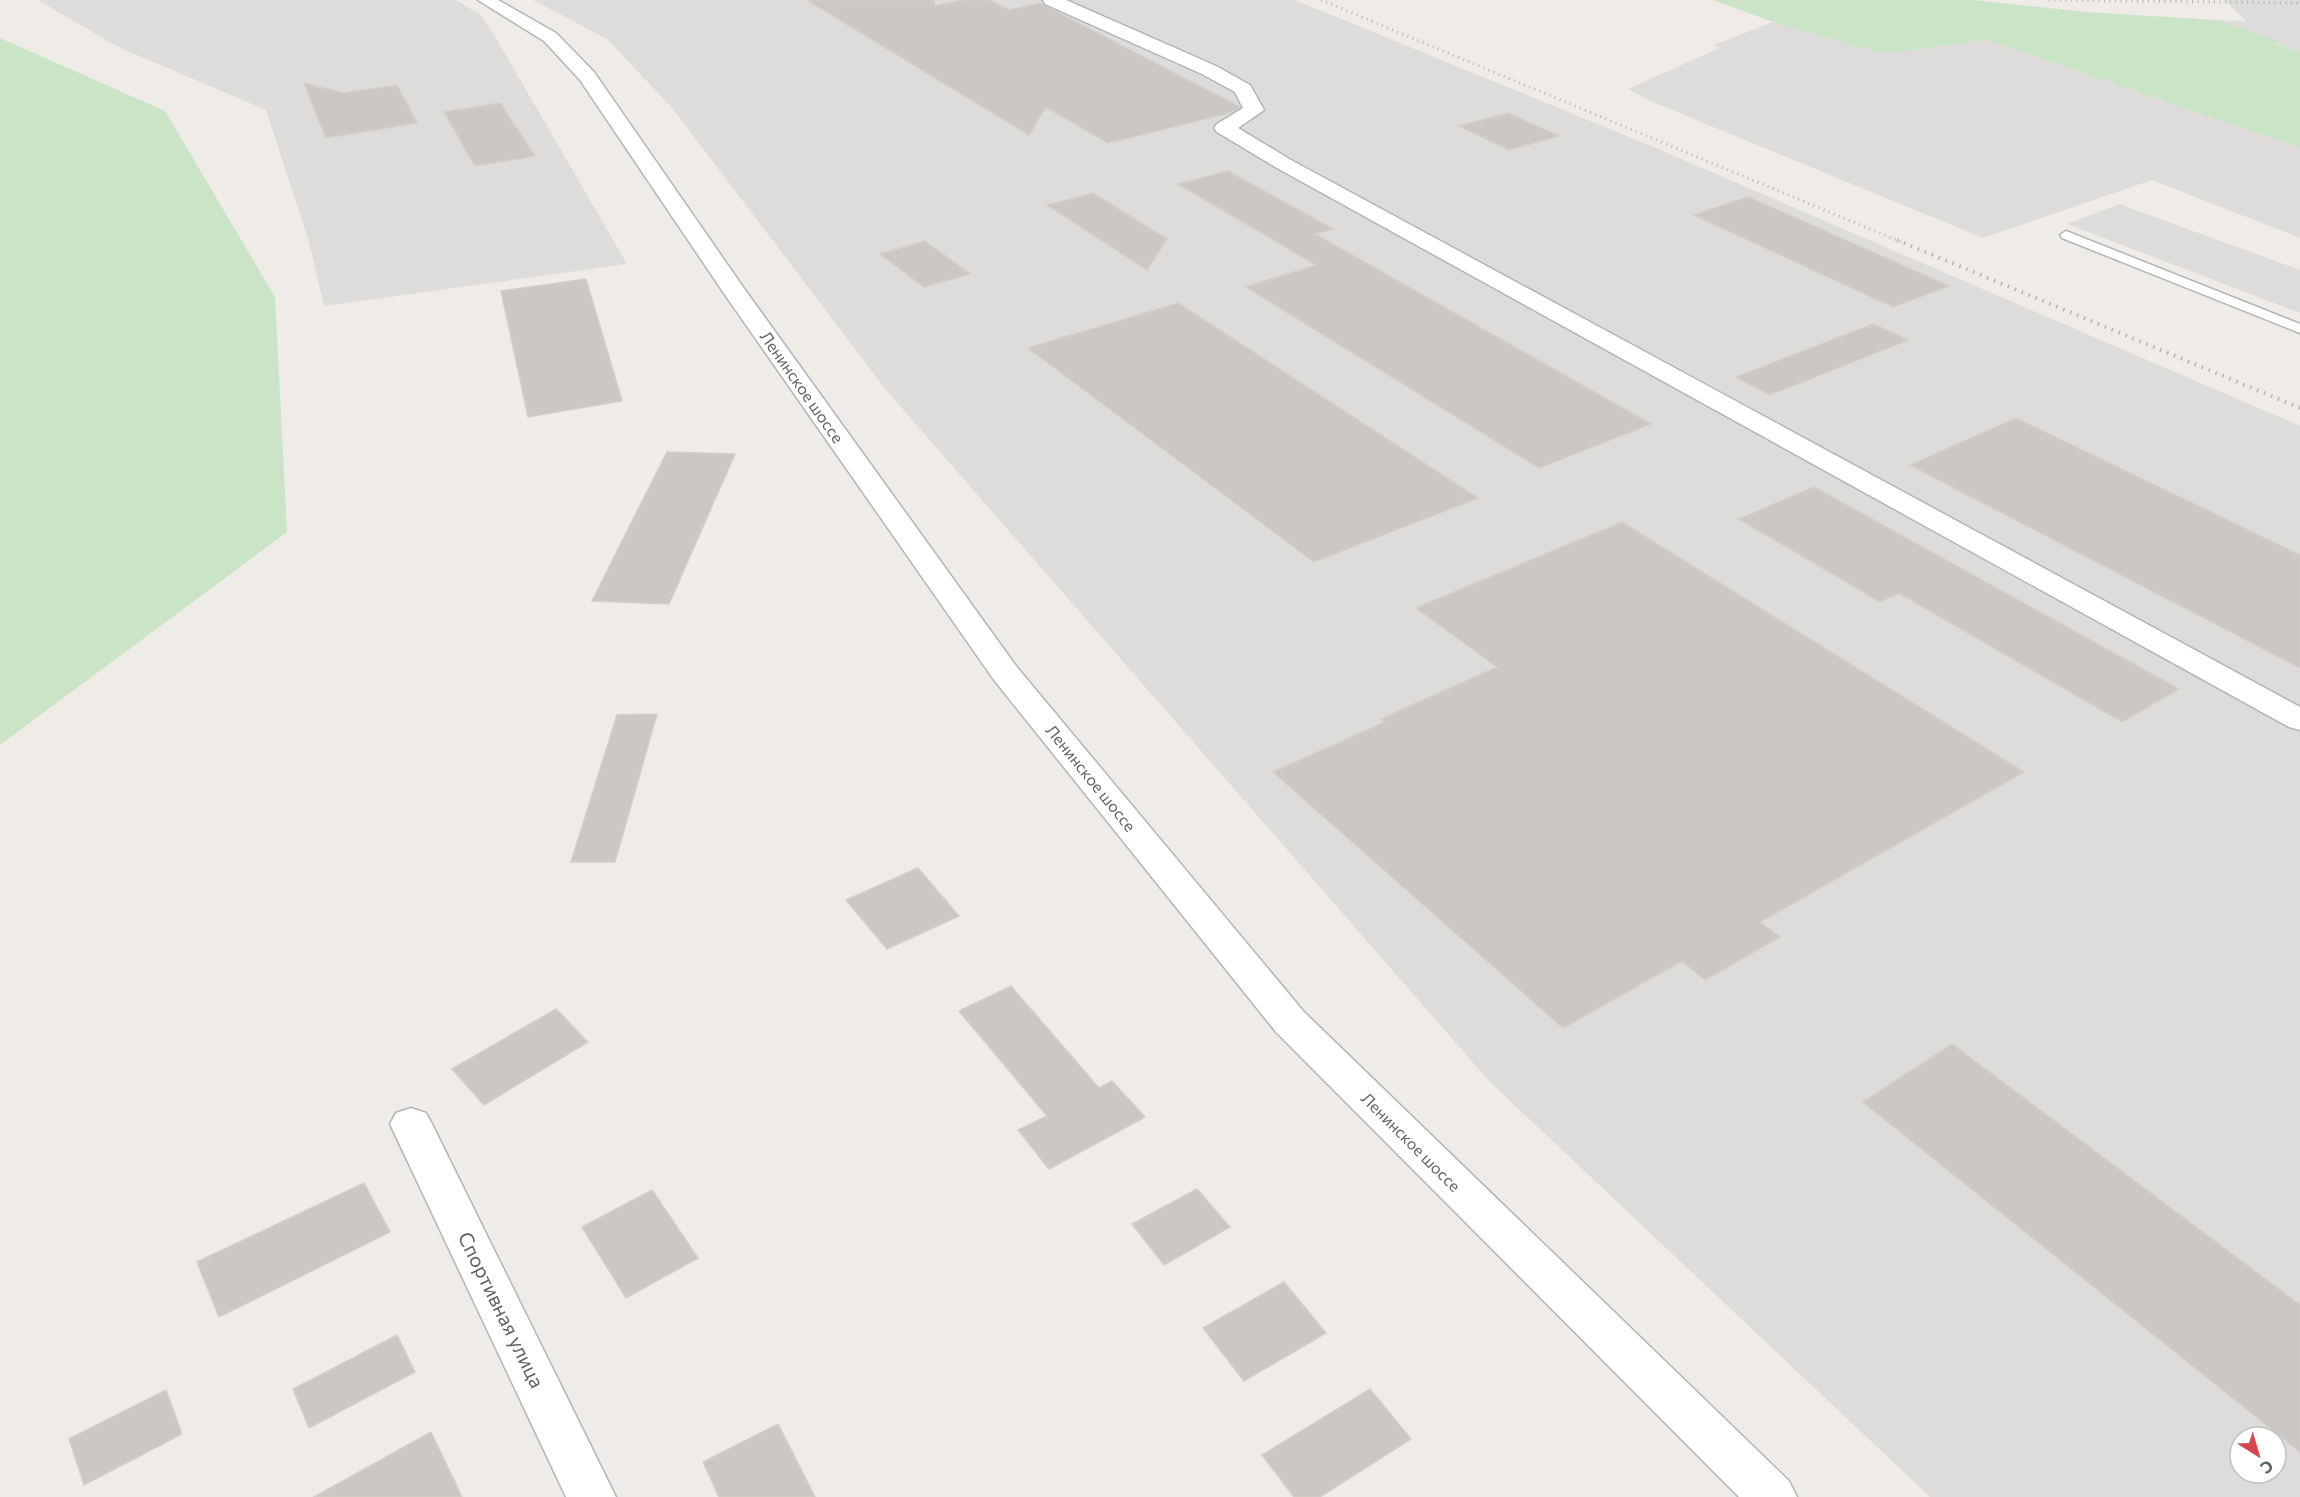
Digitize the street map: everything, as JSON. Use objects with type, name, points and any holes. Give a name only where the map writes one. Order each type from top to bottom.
[{"type":"street","name":"Ленинское шоссе","points":[[486,0],[550,37],[586,76],[735,292],[1005,673],[1290,1022],[1772,1497]]},
{"type":"street","points":[[1051,0],[1209,70],[1243,89],[1254,110],[1224,128],[1284,164],[2300,720]]},
{"type":"street","name":"Спортивная улица","points":[[411,1124],[591,1497]]},
{"type":"lane","points":[[2066,235],[2300,329]]},
{"type":"shaded area","points":[[38,0],[456,0],[481,15],[496,38],[627,264],[324,306],[309,242],[266,110],[116,46]]},
{"type":"shaded area","points":[[533,0],[1295,0],[1649,145],[2300,426],[2300,1497],[1930,1497],[1489,1081],[886,390],[673,109],[607,39]]},
{"type":"shaded area","points":[[2224,0],[2300,0],[2300,52],[2216,20],[2246,21]]},
{"type":"shaded area","points":[[1773,22],[1883,54],[1987,40],[2300,148],[2300,238],[2152,180],[1983,238],[1655,103],[1628,89],[1719,48],[1714,45]]},
{"type":"shaded area","points":[[2119,204],[2300,270],[2300,313],[2067,224]]},
{"type":"green space","points":[[1713,0],[1972,0],[2086,12],[2216,20],[2279,41],[2274,43],[2300,52],[2300,148],[1987,40],[1883,54],[1773,22]]},
{"type":"green space","points":[[0,38],[165,111],[275,297],[287,532],[0,745]]},
{"type":"building","points":[[807,0],[934,0],[935,6],[963,0],[990,0],[1009,10],[1040,3],[1240,107],[1233,112],[1108,143],[1046,107],[1029,135]]},
{"type":"building","points":[[304,83],[343,93],[397,85],[417,123],[326,138]]},
{"type":"building","points":[[500,103],[535,156],[475,166],[444,112]]},
{"type":"building","points":[[1508,113],[1559,136],[1509,150],[1459,126]]},
{"type":"building","points":[[1228,171],[1333,229],[1315,234],[1651,424],[1539,468],[1246,287],[1316,265],[1178,184]]},
{"type":"building","points":[[1093,193],[1167,239],[1147,270],[1047,205]]},
{"type":"building","points":[[1748,197],[1949,286],[1893,307],[1694,215]]},
{"type":"building","points":[[925,241],[970,274],[924,287],[880,254]]},
{"type":"building","points":[[586,279],[622,401],[528,417],[501,291]]},
{"type":"building","points":[[1178,303],[1478,498],[1314,562],[1028,348]]},
{"type":"building","points":[[1873,324],[1908,340],[1770,395],[1736,377]]},
{"type":"building","points":[[2016,418],[2300,555],[2300,668],[1910,465]]},
{"type":"building","points":[[667,452],[735,454],[669,604],[592,601]]},
{"type":"building","points":[[1814,487],[2179,689],[2122,722],[1899,593],[1880,602],[1739,519]]},
{"type":"building","points":[[1622,522],[2024,772],[1760,922],[1780,937],[1705,980],[1682,961],[1563,1028],[1273,772],[1385,722],[1381,719],[1497,667],[1416,608]]},
{"type":"building","points":[[657,714],[615,862],[571,862],[617,715]]},
{"type":"building","points":[[918,868],[959,916],[887,949],[846,900]]},
{"type":"building","points":[[1011,986],[1099,1088],[1112,1081],[1145,1117],[1049,1169],[1018,1130],[1047,1116],[959,1011]]},
{"type":"building","points":[[556,1009],[588,1042],[484,1105],[452,1069]]},
{"type":"building","points":[[1952,1044],[2300,1305],[2300,1452],[2288,1442],[2288,1425],[2266,1425],[1863,1102]]},
{"type":"building","points":[[364,1183],[390,1232],[219,1317],[197,1262]]},
{"type":"building","points":[[1197,1189],[1230,1227],[1164,1265],[1132,1224]]},
{"type":"building","points":[[652,1190],[698,1258],[626,1298],[582,1227]]},
{"type":"building","points":[[1284,1282],[1326,1333],[1244,1381],[1203,1328]]},
{"type":"building","points":[[397,1335],[415,1372],[309,1428],[293,1389]]},
{"type":"building","points":[[1370,1389],[1411,1439],[1320,1497],[1294,1497],[1262,1455]]},
{"type":"building","points":[[166,1390],[182,1434],[84,1485],[69,1439]]},
{"type":"building","points":[[778,1424],[815,1497],[719,1497],[703,1462]]},
{"type":"building","points":[[431,1432],[462,1497],[314,1497]]},
{"type":"railway","points":[[1321,0],[1901,242]]},
{"type":"railway","points":[[2049,0],[2300,3]]},
{"type":"railway","points":[[1897,240],[2300,408]]}]
